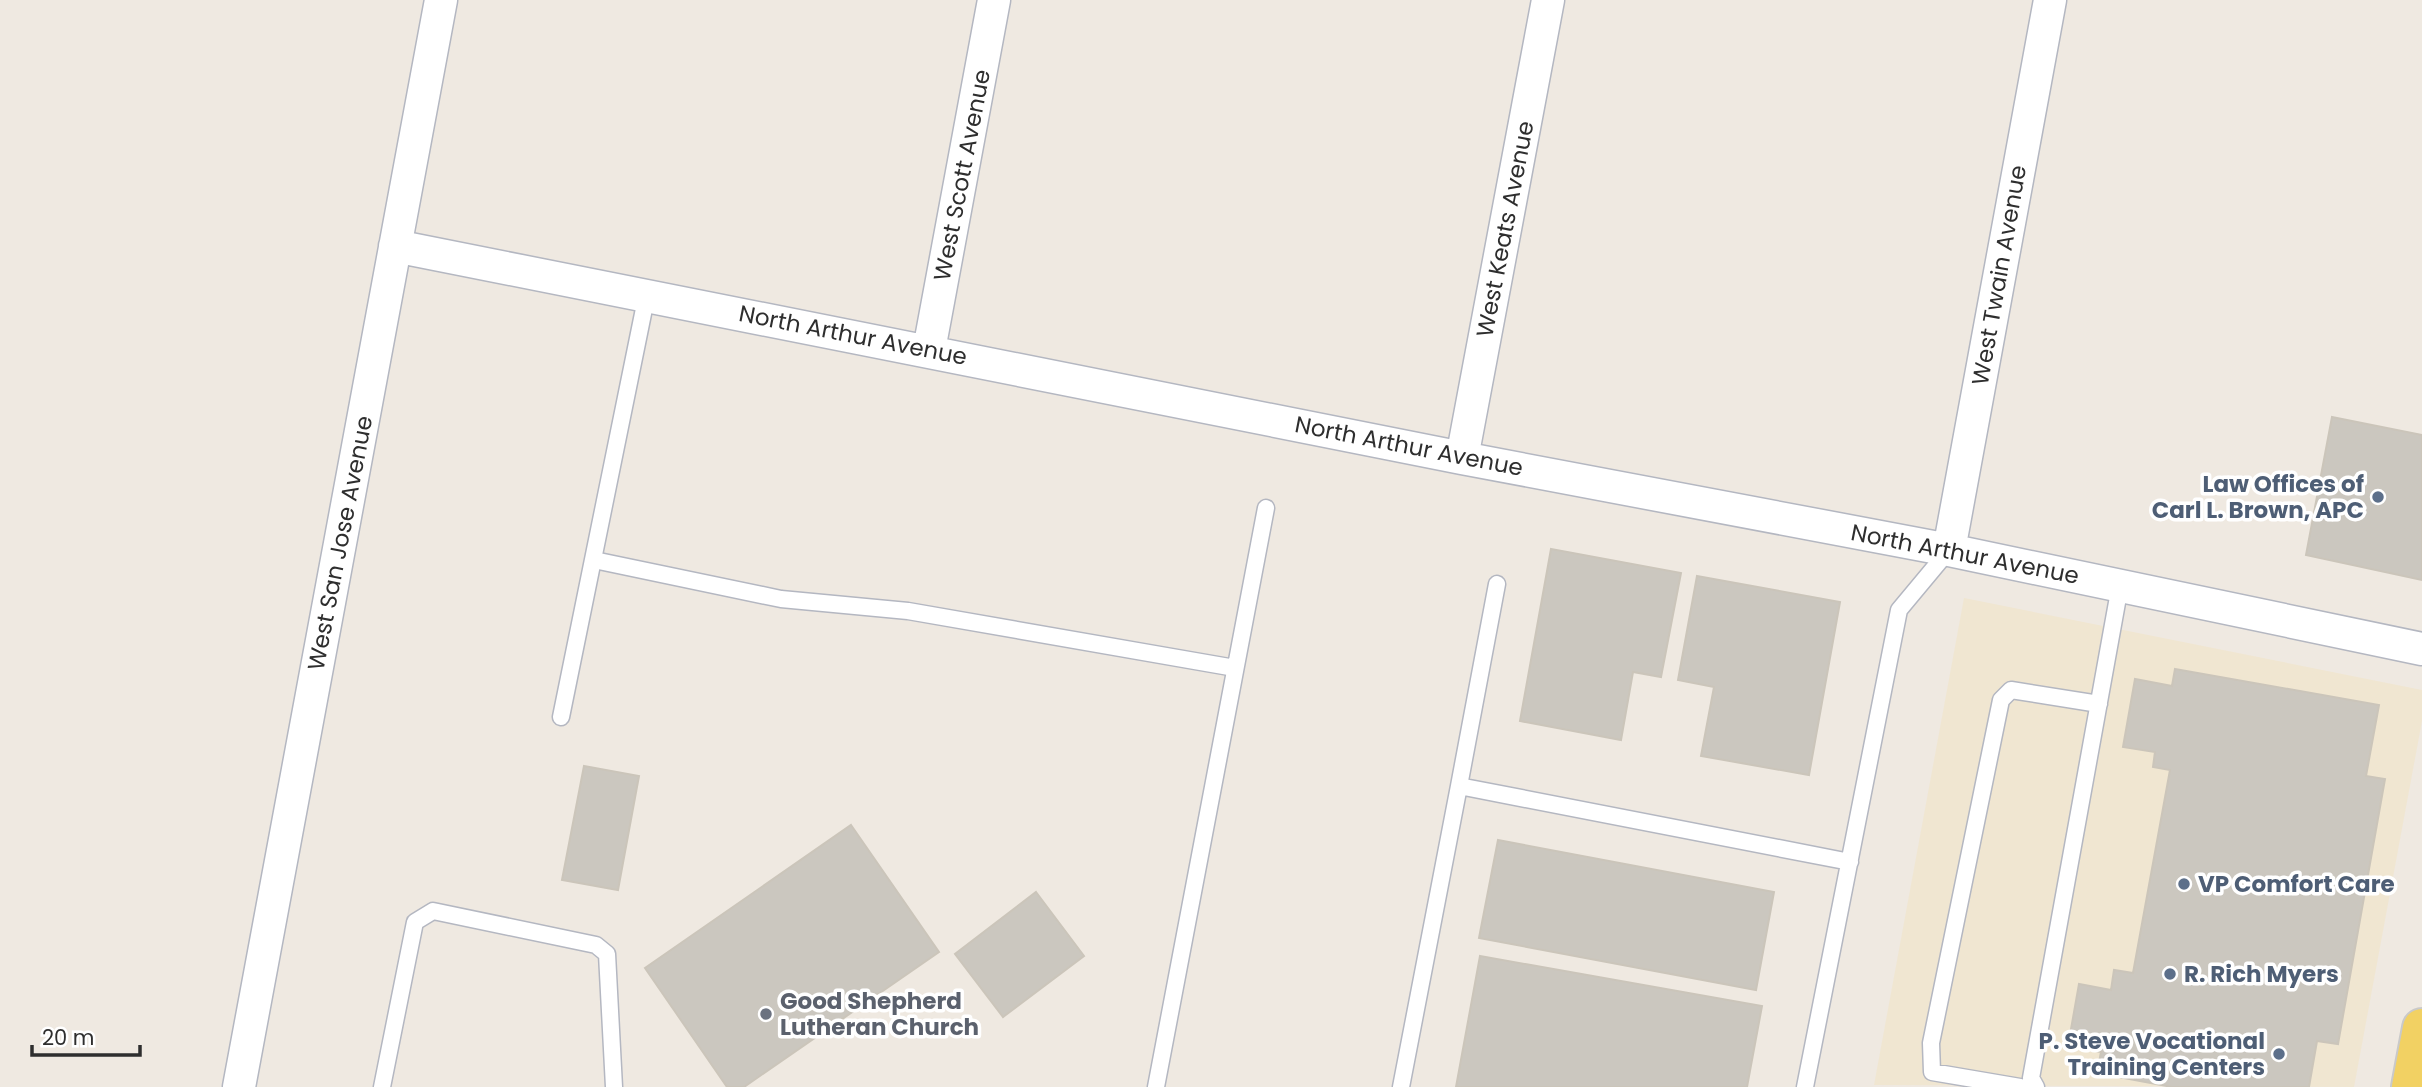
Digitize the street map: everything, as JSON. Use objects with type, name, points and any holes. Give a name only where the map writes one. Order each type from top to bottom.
[{"type":"main road","points":[[2411,1087],[2422,1028]]},
{"type":"street","name":"West San Jose Avenue","points":[[239,1087],[441,0]]},
{"type":"street","name":"West Scott Avenue","points":[[929,350],[994,0]]},
{"type":"street","name":"West Keats Avenue","points":[[1462,458],[1548,0]]},
{"type":"street","name":"West Twain Avenue","points":[[1949,550],[2050,0]]},
{"type":"street","name":"North Arthur Avenue","points":[[395,246],[1462,458],[1949,550],[2422,649]]},
{"type":"lane","points":[[561,717],[647,294]]},
{"type":"lane","points":[[1156,1087],[1266,508]]},
{"type":"lane","points":[[1805,1087],[1899,610],[1949,550]]},
{"type":"lane","points":[[594,560],[781,600],[908,611],[1235,668]]},
{"type":"lane","points":[[1401,1087],[1497,584]]},
{"type":"lane","points":[[2036,1087],[2031,1078],[2120,586]]},
{"type":"lane","points":[[2020,1087],[1932,1072],[1931,1043],[2001,700],[2011,690],[2099,704]]},
{"type":"lane","points":[[1459,786],[1850,862]]},
{"type":"lane","points":[[382,1087],[415,922],[433,911],[596,945],[607,954],[614,1087]]},
{"type":"shaded area","points":[[1964,598],[2422,690],[2422,721],[2354,1087],[1874,1085]]},
{"type":"building","points":[[2332,417],[2422,435],[2422,580],[2306,555]]},
{"type":"building","points":[[1551,549],[1681,573],[1661,677],[1633,672],[1621,740],[1520,721]]},
{"type":"building","points":[[1697,576],[1840,602],[1809,775],[1701,756],[1714,687],[1678,680]]},
{"type":"building","points":[[2175,669],[2379,705],[2366,776],[2385,779],[2338,1044],[2317,1041],[2309,1087],[2172,1087],[2097,1073],[2101,1052],[2068,1046],[2079,984],[2111,990],[2114,970],[2133,973],[2170,770],[2153,767],[2155,752],[2123,747],[2135,679],[2172,686]]},
{"type":"building","points":[[584,766],[639,776],[618,890],[562,880]]},
{"type":"building","points":[[851,825],[939,952],[744,1087],[727,1087],[645,968]]},
{"type":"building","points":[[1498,840],[1774,892],[1756,990],[1479,938]]},
{"type":"building","points":[[1036,892],[1084,956],[1003,1017],[955,954]]},
{"type":"building","points":[[1480,956],[1762,1006],[1747,1087],[1456,1087]]},
{"type":"place","name":"Law Offices of Carl L. Brown, APC","points":[[2378,497]]},
{"type":"place","name":"VP Comfort Care","points":[[2184,884]]},
{"type":"place","name":"R. Rich Myers","points":[[2170,974]]},
{"type":"place","name":"Good Shepherd Lutheran Church","points":[[766,1014]]},
{"type":"place","name":"P. Steve Vocational Training Centers","points":[[2279,1054]]}]
